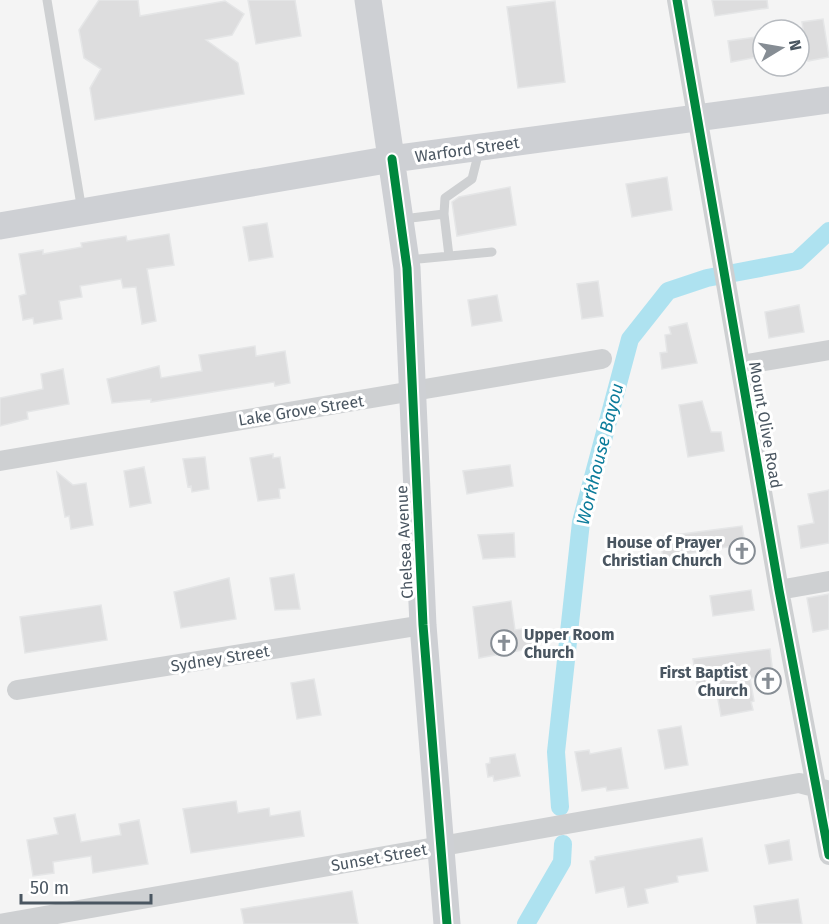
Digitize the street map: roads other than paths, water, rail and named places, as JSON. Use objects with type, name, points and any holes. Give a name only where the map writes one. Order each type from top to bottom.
[{"type":"main road","name":"Chelsea Avenue","points":[[368,0],[406,260],[423,625],[447,924]]},
{"type":"main road","name":"Warford Street","points":[[0,226],[392,159],[829,99]]},
{"type":"street","name":"Mount Olive Road","points":[[677,0],[779,590],[823,789],[829,855]]},
{"type":"street","points":[[741,365],[829,350]]},
{"type":"street","name":"Lake Grove Street","points":[[0,461],[602,359]]},
{"type":"street","points":[[779,590],[829,581]]},
{"type":"street","name":"Sydney Street","points":[[16,690],[423,625]]},
{"type":"street","name":"Sunset Street","points":[[0,924],[799,783],[823,789]]},
{"type":"lane","points":[[47,0],[82,212]]},
{"type":"lane","points":[[449,256],[444,214],[445,198],[472,179],[479,147]]},
{"type":"lane","points":[[400,219],[444,214]]},
{"type":"lane","points":[[406,260],[492,252]]},
{"type":"waterway","name":"Workhouse Bayou","points":[[560,807],[556,752],[581,522],[630,339],[668,291],[707,278],[797,261],[829,231]]},
{"type":"waterway","name":"Workhouse Bayou","points":[[526,924],[562,862],[563,844]]},
{"type":"place","name":"House of Prayer Christian Church","points":[[742,551]]},
{"type":"place","name":"Upper Room Church","points":[[504,643]]},
{"type":"place","name":"First Baptist Church","points":[[768,681]]}]
